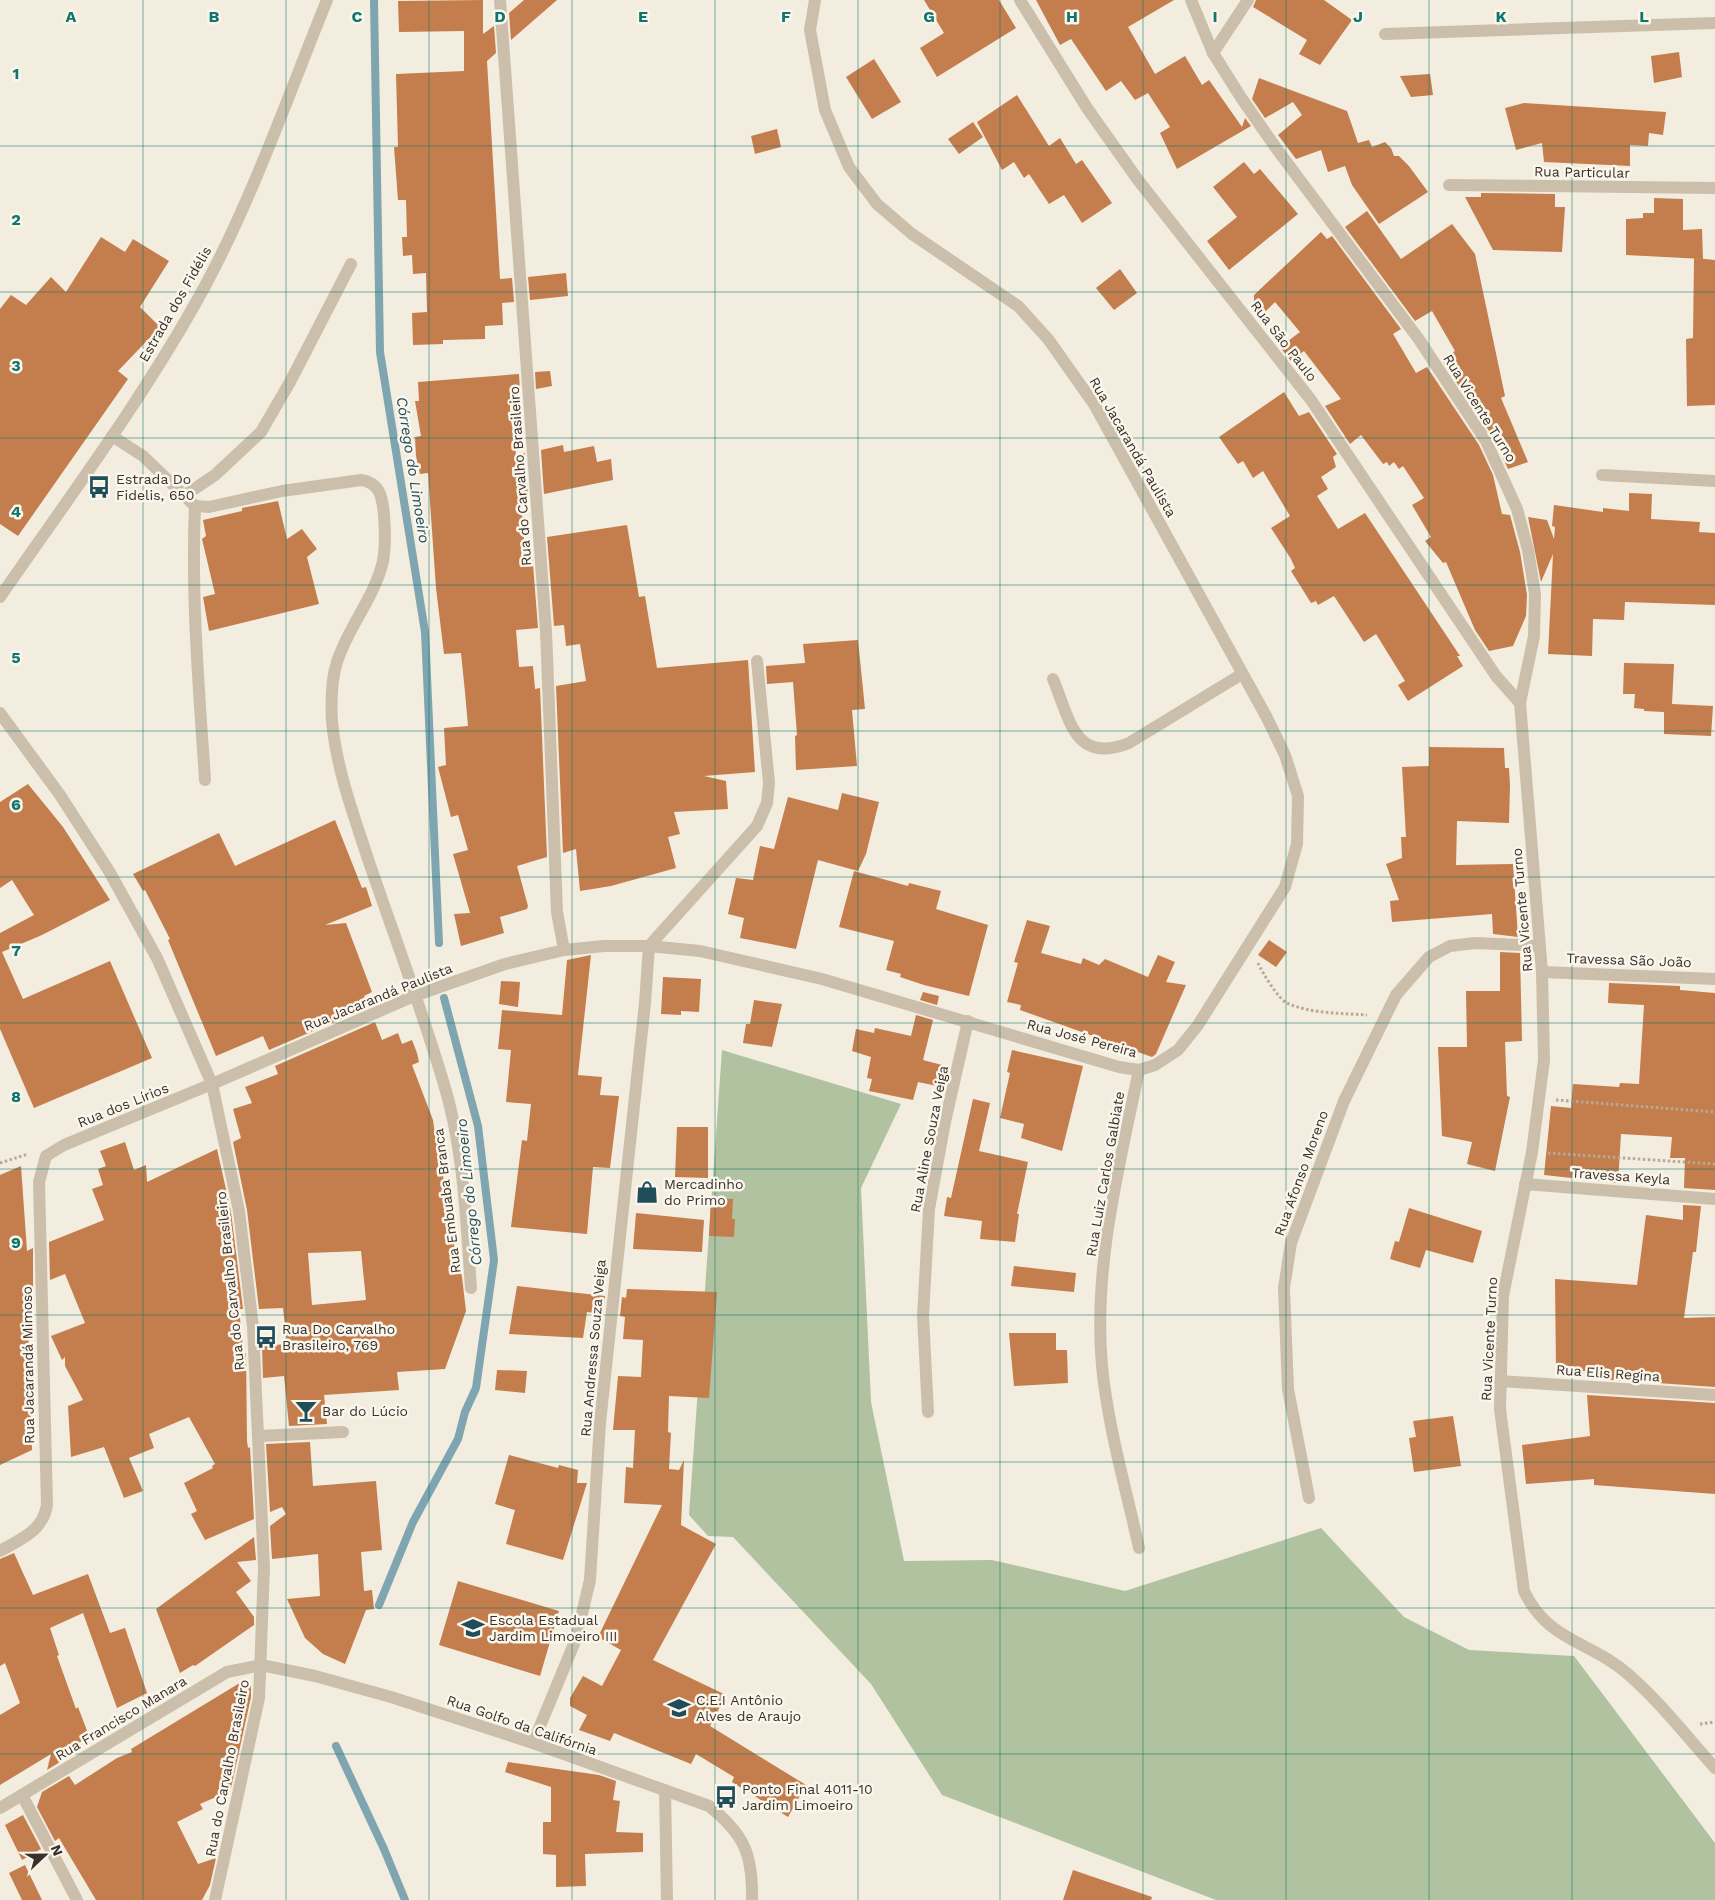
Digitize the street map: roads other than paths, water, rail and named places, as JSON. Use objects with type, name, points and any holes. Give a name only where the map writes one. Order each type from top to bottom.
[{"type":"street","name":"Estrada dos Fidélis","points":[[0,597],[112,436],[203,289],[231,234],[327,0]]},
{"type":"street","name":"Rua do Carvalho Brasileiro","points":[[500,0],[546,631],[558,912],[564,950]]},
{"type":"street","name":"Rua Jacarandá Paulista","points":[[815,0],[810,30],[825,110],[849,167],[878,204],[905,228],[1018,306],[1048,339],[1094,404],[1266,716],[1281,747],[1298,796],[1297,844],[1285,887],[1250,944]]},
{"type":"street","name":"Rua São Paulo","points":[[1020,0],[1087,108],[1138,180],[1311,400],[1496,676],[1520,703]]},
{"type":"street","name":"Rua Vicente Turno","points":[[1191,0],[1213,53],[1276,148],[1418,338],[1486,441],[1504,476],[1517,509],[1536,594],[1534,636],[1520,703],[1542,972],[1544,1060],[1532,1152],[1503,1296],[1500,1409],[1524,1591],[1532,1609],[1548,1626],[1611,1660],[1629,1674],[1654,1699],[1715,1768]]},
{"type":"street","points":[[1213,53],[1248,0]]},
{"type":"street","points":[[1385,34],[1715,23]]},
{"type":"street","name":"Rua Particular","points":[[1449,185],[1715,188]]},
{"type":"street","points":[[184,496],[215,476],[261,432],[290,382],[352,264]]},
{"type":"street","points":[[112,436],[144,456],[195,506],[193,554],[196,650],[205,780]]},
{"type":"street","points":[[1602,475],[1715,481]]},
{"type":"street","name":"Rua Embuaba Branca","points":[[195,506],[209,508],[282,491],[361,480],[377,486],[383,499],[385,532],[383,560],[376,582],[336,663],[332,691],[332,721],[341,777],[444,1083],[456,1136],[466,1215],[471,1288]]},
{"type":"street","points":[[649,946],[757,826],[767,803],[769,782],[757,661]]},
{"type":"street","points":[[1053,679],[1077,735],[1087,746],[1096,749],[1112,749],[1128,743],[1242,674]]},
{"type":"street","name":"Rua do Carvalho Brasileiro","points":[[0,713],[60,795],[109,871],[157,958],[212,1084],[240,1211],[253,1327],[259,1436],[264,1568],[261,1665],[259,1698],[215,1900]]},
{"type":"street","name":"Rua Afonso Moreno","points":[[1309,1498],[1288,1389],[1284,1288],[1291,1243],[1344,1101],[1384,1016],[1396,995],[1429,957],[1450,946],[1475,943],[1540,946]]},
{"type":"street","name":"Rua José Pereira","points":[[649,946],[700,951],[822,979],[1120,1067],[1139,1070],[1155,1065],[1178,1050],[1198,1025],[1250,944]]},
{"type":"street","name":"Rua Jacarandá Paulista","points":[[212,1084],[414,996],[505,964],[564,950],[604,946],[649,946]]},
{"type":"street","name":"Rua Andressa Souza Veiga","points":[[533,1743],[576,1640],[590,1580],[600,1423],[646,1003],[649,946]]},
{"type":"street","name":"Travessa São João","points":[[1542,972],[1715,979]]},
{"type":"street","name":"Rua Aline Souza Veiga","points":[[928,1412],[923,1316],[929,1210],[945,1122],[968,1021]]},
{"type":"street","name":"Rua Luiz Carlos Galbiate","points":[[1139,1070],[1106,1240],[1101,1308],[1102,1366],[1111,1423],[1139,1548]]},
{"type":"street","name":"Rua dos Lírios","points":[[46,1156],[64,1145],[212,1084]]},
{"type":"street","name":"Rua Jacarandá Mimoso","points":[[0,1551],[36,1528],[45,1517],[47,1505],[39,1182],[46,1156]]},
{"type":"street","name":"Travessa Keyla","points":[[1525,1184],[1715,1199]]},
{"type":"street","name":"Rua Elis Regina","points":[[1500,1381],[1715,1395]]},
{"type":"street","points":[[259,1436],[343,1432]]},
{"type":"street","name":"Rua Golfo da Califórnia","points":[[261,1665],[315,1676],[391,1697],[533,1743],[709,1806],[726,1820],[744,1842],[750,1866],[752,1900]]},
{"type":"street","name":"Rua Francisco Manara","points":[[0,1808],[227,1672],[261,1665]]},
{"type":"street","points":[[665,1790],[667,1900]]},
{"type":"street","points":[[22,1795],[76,1900]]},
{"type":"waterway","name":"Córrego do Limoeiro","points":[[374,0],[380,352],[425,632],[439,943]]},
{"type":"waterway","name":"Córrego do Limoeiro","points":[[379,1605],[413,1522],[458,1439],[465,1412],[476,1388],[494,1260],[478,1126],[444,998]]},
{"type":"waterway","points":[[336,1746],[384,1849],[405,1900]]},
{"type":"place","name":"Estrada Do Fidelis, 650","points":[[99,487]]},
{"type":"place","name":"Mercadinho do Primo","points":[[647,1192]]},
{"type":"place","name":"Rua Do Carvalho Brasileiro, 769","points":[[266,1337]]},
{"type":"place","name":"Bar do Lúcio","points":[[306,1411]]},
{"type":"place","name":"Escola Estadual Jardim Limoeiro III","points":[[473,1628]]},
{"type":"place","name":"C.E.I Antônio Alves de Araujo","points":[[679,1708]]},
{"type":"place","name":"Ponto Final 4011-10 Jardim Limoeiro","points":[[726,1797]]}]
